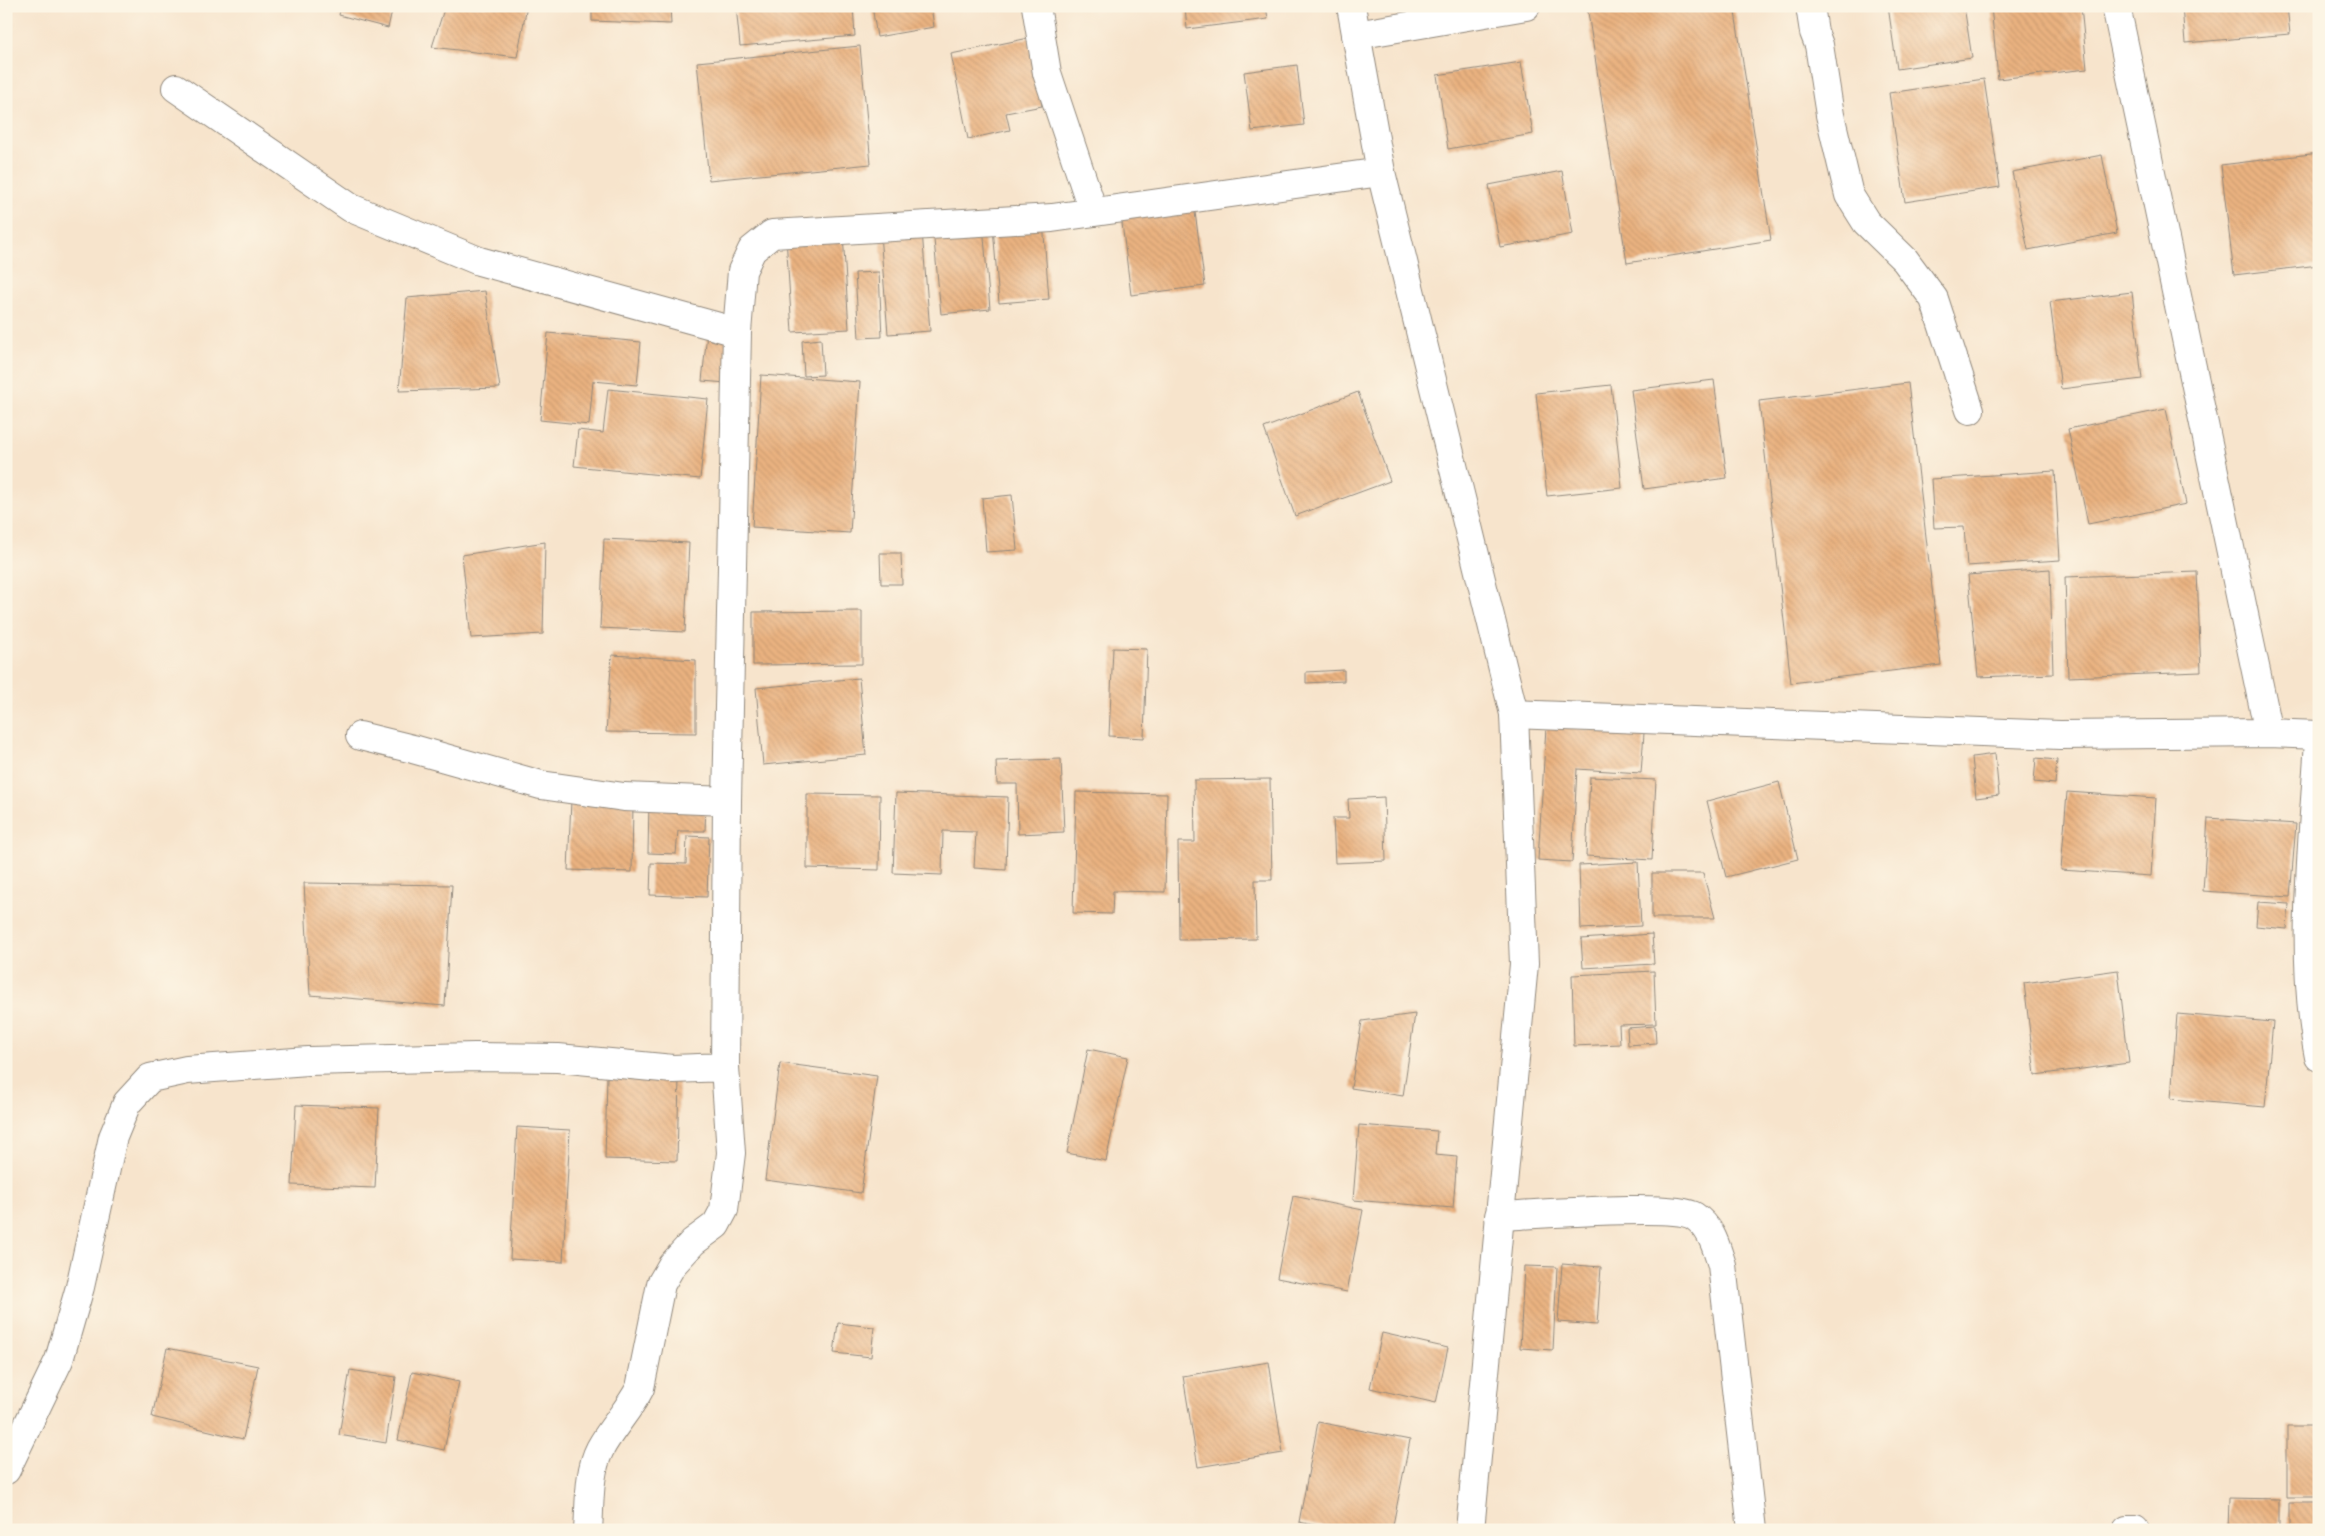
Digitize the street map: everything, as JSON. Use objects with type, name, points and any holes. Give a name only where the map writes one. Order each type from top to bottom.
[{"type":"street","points":[[1036,6],[1047,72],[1093,211]]},
{"type":"street","points":[[1350,6],[1381,172],[1514,714],[1524,964],[1470,1530]]},
{"type":"street","points":[[1356,35],[1526,6]]},
{"type":"street","points":[[1810,6],[1814,32],[1820,44],[1830,115],[1849,195],[1866,222],[1905,260],[1934,299],[1970,410]]},
{"type":"street","points":[[2116,6],[2269,732]]},
{"type":"street","points":[[176,88],[351,208],[479,261],[737,332]]},
{"type":"street","points":[[588,1530],[593,1470],[599,1450],[634,1401],[640,1388],[661,1284],[665,1273],[693,1242],[716,1225],[724,1210],[731,1153],[724,1067],[727,800],[737,332],[742,271],[752,250],[772,234],[898,225],[1052,218],[1381,172]]},
{"type":"street","points":[[1514,714],[2060,736],[2269,732],[2319,735]]},
{"type":"street","points":[[360,736],[541,785],[624,797],[727,800]]},
{"type":"street","points":[[2319,740],[2311,895],[2309,983],[2319,1057]]},
{"type":"street","points":[[6,1470],[59,1360],[80,1287],[113,1138],[126,1103],[150,1078],[187,1070],[308,1061],[475,1056],[558,1058],[673,1069],[724,1067]]},
{"type":"street","points":[[1500,1216],[1650,1209],[1693,1215],[1711,1233],[1722,1265],[1752,1530]]},
{"type":"street","points":[[2128,1530],[2135,1530]]},
{"type":"building","points":[[341,6],[393,6],[388,28],[339,15]]},
{"type":"building","points":[[445,6],[527,6],[517,57],[432,47]]},
{"type":"building","points":[[592,6],[670,6],[671,24],[592,21]]},
{"type":"building","points":[[736,6],[853,6],[855,36],[740,46]]},
{"type":"building","points":[[872,6],[931,6],[934,27],[877,37]]},
{"type":"building","points":[[1185,6],[1266,6],[1268,19],[1187,29]]},
{"type":"building","points":[[1587,6],[1734,6],[1771,240],[1627,263]]},
{"type":"building","points":[[1888,6],[1964,6],[1972,58],[1897,69]]},
{"type":"building","points":[[1991,6],[2081,6],[2087,69],[1998,79]]},
{"type":"building","points":[[2182,6],[2287,6],[2290,34],[2185,43]]},
{"type":"building","points":[[1029,38],[1042,106],[1006,113],[1010,130],[968,139],[951,54]]},
{"type":"building","points":[[860,46],[871,164],[709,180],[697,62]]},
{"type":"building","points":[[1521,62],[1533,134],[1448,149],[1437,75]]},
{"type":"building","points":[[1297,65],[1304,125],[1252,131],[1244,72]]},
{"type":"building","points":[[1984,79],[2000,187],[1905,202],[1889,93]]},
{"type":"building","points":[[2319,153],[2319,265],[2234,275],[2221,165]]},
{"type":"building","points":[[2102,155],[2117,233],[2028,250],[2012,172]]},
{"type":"building","points":[[1562,171],[1573,234],[1500,247],[1489,185]]},
{"type":"building","points":[[1194,205],[1205,286],[1131,295],[1121,215]]},
{"type":"building","points":[[1043,222],[1049,299],[999,303],[993,227]]},
{"type":"building","points":[[983,225],[990,309],[941,314],[933,229]]},
{"type":"building","points":[[922,231],[930,331],[888,334],[880,234]]},
{"type":"building","points":[[843,234],[849,329],[792,332],[786,237]]},
{"type":"building","points":[[879,272],[882,337],[859,338],[855,273]]},
{"type":"building","points":[[485,291],[500,388],[399,391],[407,298]]},
{"type":"building","points":[[2132,292],[2142,379],[2061,389],[2050,302]]},
{"type":"building","points":[[548,333],[641,342],[637,385],[593,381],[589,425],[540,420]]},
{"type":"building","points":[[707,333],[732,336],[727,383],[702,381]]},
{"type":"building","points":[[821,339],[823,375],[804,376],[802,341]]},
{"type":"building","points":[[761,375],[860,382],[850,533],[752,527]]},
{"type":"building","points":[[1714,380],[1727,478],[1644,489],[1631,390]]},
{"type":"building","points":[[1908,383],[1941,665],[1791,683],[1759,401]]},
{"type":"building","points":[[1611,385],[1622,488],[1547,496],[1536,393]]},
{"type":"building","points":[[608,389],[708,399],[700,479],[574,466],[578,430],[603,433]]},
{"type":"building","points":[[1358,392],[1390,481],[1295,516],[1264,428]]},
{"type":"building","points":[[2166,409],[2186,504],[2088,524],[2068,429]]},
{"type":"building","points":[[2055,471],[2060,560],[1967,566],[1964,527],[1934,528],[1931,479]]},
{"type":"building","points":[[1012,495],[1017,550],[986,552],[982,498]]},
{"type":"building","points":[[604,539],[689,543],[685,632],[600,628]]},
{"type":"building","points":[[545,542],[543,634],[471,638],[462,555]]},
{"type":"building","points":[[880,553],[901,553],[902,584],[881,584]]},
{"type":"building","points":[[2050,569],[2053,674],[1978,677],[1968,575]]},
{"type":"building","points":[[2197,572],[2201,672],[2068,677],[2065,577]]},
{"type":"building","points":[[862,611],[862,664],[753,665],[753,612]]},
{"type":"building","points":[[1113,648],[1147,649],[1144,738],[1109,736]]},
{"type":"building","points":[[612,655],[696,660],[696,733],[606,732]]},
{"type":"building","points":[[1344,670],[1344,681],[1306,683],[1306,672]]},
{"type":"building","points":[[859,678],[866,755],[763,765],[756,688]]},
{"type":"building","points":[[1546,727],[1644,733],[1641,773],[1577,769],[1572,862],[1538,860]]},
{"type":"building","points":[[1995,754],[1999,795],[1976,798],[1972,757]]},
{"type":"building","points":[[2036,758],[2057,760],[2055,784],[2034,782]]},
{"type":"building","points":[[1061,759],[1064,832],[1018,834],[1017,784],[997,784],[996,761]]},
{"type":"building","points":[[1590,777],[1656,780],[1652,860],[1586,856]]},
{"type":"building","points":[[1270,779],[1272,880],[1255,880],[1256,939],[1179,940],[1178,842],[1195,842],[1194,780]]},
{"type":"building","points":[[1779,782],[1798,859],[1726,877],[1707,801]]},
{"type":"building","points":[[1076,792],[1167,794],[1165,892],[1113,891],[1112,914],[1073,913]]},
{"type":"building","points":[[2067,792],[2156,798],[2151,876],[2061,870]]},
{"type":"building","points":[[896,793],[1008,797],[1006,870],[974,868],[976,832],[943,831],[942,875],[893,873]]},
{"type":"building","points":[[807,794],[880,795],[879,870],[807,868]]},
{"type":"building","points":[[1384,797],[1386,861],[1335,863],[1333,818],[1349,818],[1348,799]]},
{"type":"building","points":[[571,800],[633,802],[632,872],[568,870]]},
{"type":"building","points":[[649,802],[706,803],[705,831],[678,831],[676,854],[648,853]]},
{"type":"building","points":[[2208,818],[2296,824],[2290,897],[2203,891]]},
{"type":"building","points":[[687,836],[709,837],[707,897],[650,895],[651,863],[686,864]]},
{"type":"building","points":[[1638,862],[1641,926],[1581,929],[1579,865]]},
{"type":"building","points":[[1652,873],[1703,873],[1715,918],[1652,918]]},
{"type":"building","points":[[304,883],[452,885],[445,1006],[310,995]]},
{"type":"building","points":[[2258,902],[2289,904],[2287,929],[2256,926]]},
{"type":"building","points":[[1652,934],[1654,964],[1583,968],[1581,939]]},
{"type":"building","points":[[2118,970],[2129,1063],[2035,1075],[2024,983]]},
{"type":"building","points":[[1654,971],[1656,1024],[1619,1025],[1620,1044],[1574,1046],[1572,975]]},
{"type":"building","points":[[1415,1014],[1403,1096],[1351,1088],[1362,1021]]},
{"type":"building","points":[[2177,1014],[2273,1022],[2265,1107],[2171,1099]]},
{"type":"building","points":[[1655,1026],[1656,1043],[1628,1045],[1627,1028]]},
{"type":"building","points":[[1088,1049],[1128,1057],[1106,1161],[1067,1153]]},
{"type":"building","points":[[780,1063],[877,1076],[861,1193],[765,1180]]},
{"type":"building","points":[[607,1076],[679,1078],[677,1161],[605,1159]]},
{"type":"building","points":[[296,1105],[379,1108],[375,1188],[292,1185]]},
{"type":"building","points":[[1359,1125],[1437,1131],[1435,1155],[1457,1157],[1453,1208],[1353,1200]]},
{"type":"building","points":[[517,1127],[570,1130],[563,1262],[510,1259]]},
{"type":"building","points":[[1293,1196],[1363,1210],[1347,1292],[1277,1278]]},
{"type":"building","points":[[1562,1264],[1601,1267],[1597,1325],[1558,1322]]},
{"type":"building","points":[[1524,1266],[1557,1267],[1553,1350],[1520,1348]]},
{"type":"building","points":[[838,1323],[874,1327],[871,1357],[834,1353]]},
{"type":"building","points":[[1382,1333],[1448,1348],[1436,1403],[1370,1388]]},
{"type":"building","points":[[167,1348],[258,1366],[243,1439],[152,1417]]},
{"type":"building","points":[[1269,1362],[1283,1453],[1198,1467],[1183,1376]]},
{"type":"building","points":[[350,1370],[396,1377],[386,1443],[339,1435]]},
{"type":"building","points":[[412,1372],[459,1382],[444,1450],[398,1440]]},
{"type":"building","points":[[1318,1422],[1410,1440],[1392,1530],[1339,1530],[1299,1522]]},
{"type":"building","points":[[2287,1426],[2319,1426],[2319,1497],[2287,1497]]},
{"type":"building","points":[[2229,1498],[2279,1499],[2279,1530],[2228,1530]]},
{"type":"building","points":[[2289,1503],[2319,1503],[2319,1530],[2289,1530]]}]
